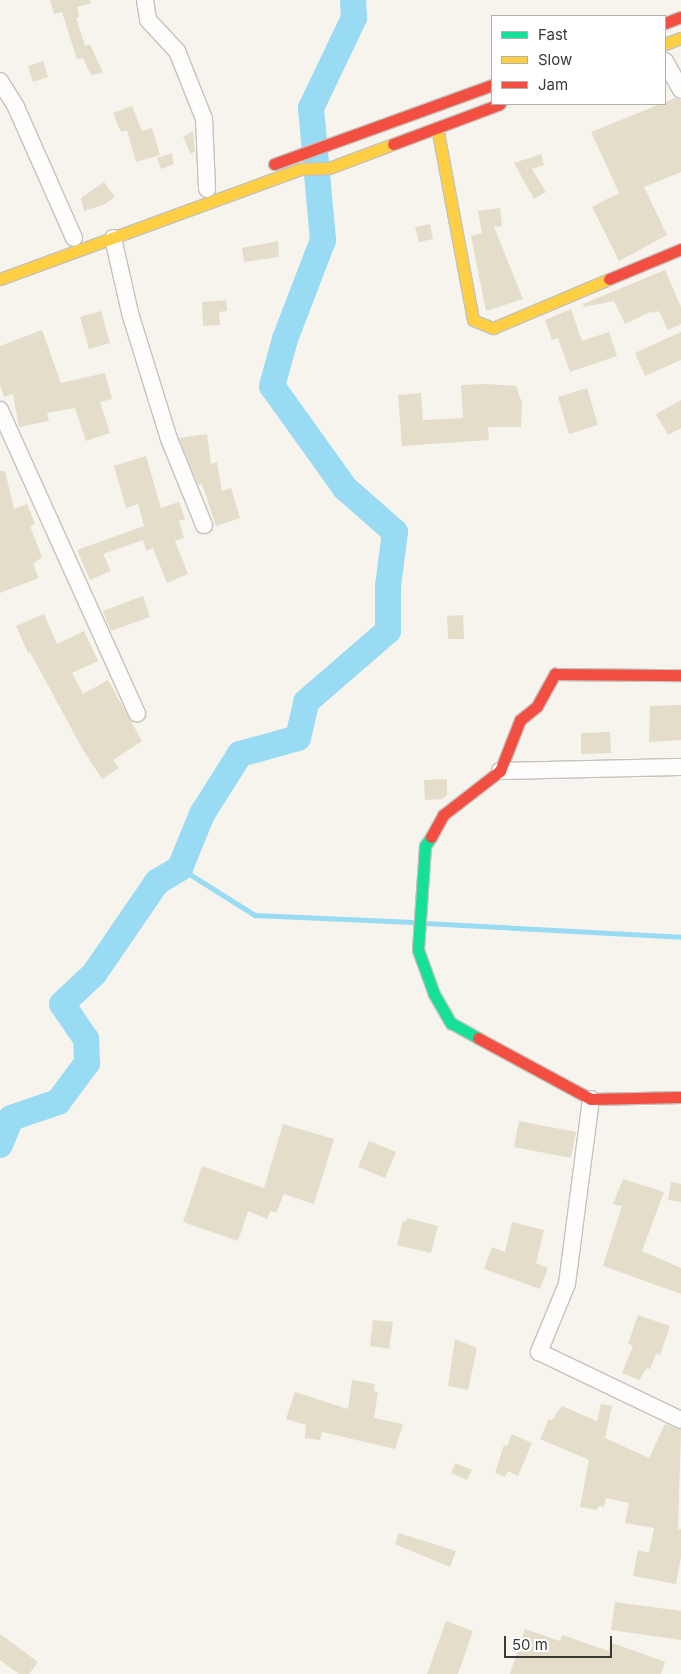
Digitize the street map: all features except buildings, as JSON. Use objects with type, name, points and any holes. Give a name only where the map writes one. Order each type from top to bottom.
[{"type":"street","points":[[145,0],[148,20],[177,51],[204,119],[207,190]]},
{"type":"street","points":[[148,20],[158,0]]},
{"type":"street","points":[[666,23],[681,17]]},
{"type":"street","points":[[666,44],[681,38]]},
{"type":"street","points":[[666,63],[681,90]]},
{"type":"street","points":[[0,81],[16,107],[74,238]]},
{"type":"street","points":[[259,170],[491,84]]},
{"type":"street","points":[[0,279],[300,170],[329,168],[436,126],[497,105]]},
{"type":"street","points":[[436,126],[472,320],[493,328],[681,249]]},
{"type":"street","points":[[113,238],[130,313],[169,439],[204,526]]},
{"type":"street","points":[[0,410],[136,713]]},
{"type":"street","points":[[681,675],[555,674],[536,706],[520,720],[500,771],[443,814],[425,846],[418,950],[434,994],[452,1023],[591,1099],[681,1097]]},
{"type":"street","points":[[500,771],[681,767]]},
{"type":"street","points":[[591,1099],[567,1284],[539,1352],[681,1420]]},
{"type":"waterway","points":[[0,1145],[11,1118],[58,1102],[87,1063],[86,1039],[62,1004],[94,974],[157,882],[180,868],[202,814],[240,754],[298,738],[306,702],[388,631],[388,586],[395,532],[345,488],[272,386],[285,339],[323,240],[311,108],[354,18],[353,0]]},
{"type":"waterway","points":[[180,868],[255,915],[413,922]]},
{"type":"waterway","points":[[425,923],[681,937]]},
{"type":"traffic: fast","points":[[431,837],[425,846],[418,950],[434,994],[451,1023],[478,1038]]},
{"type":"traffic: slow","points":[[666,44],[681,38]]},
{"type":"traffic: slow","points":[[437,127],[473,320],[493,328],[609,279]]},
{"type":"traffic: slow","points":[[0,279],[300,169],[329,168],[393,144]]},
{"type":"traffic: jam","points":[[666,23],[681,17]]},
{"type":"traffic: jam","points":[[274,164],[491,85]]},
{"type":"traffic: jam","points":[[393,144],[497,105]]},
{"type":"traffic: jam","points":[[609,279],[681,249]]},
{"type":"traffic: jam","points":[[431,837],[443,815],[500,771],[520,720],[537,706],[555,674],[681,675]]},
{"type":"traffic: jam","points":[[478,1038],[591,1099],[681,1097]]}]
